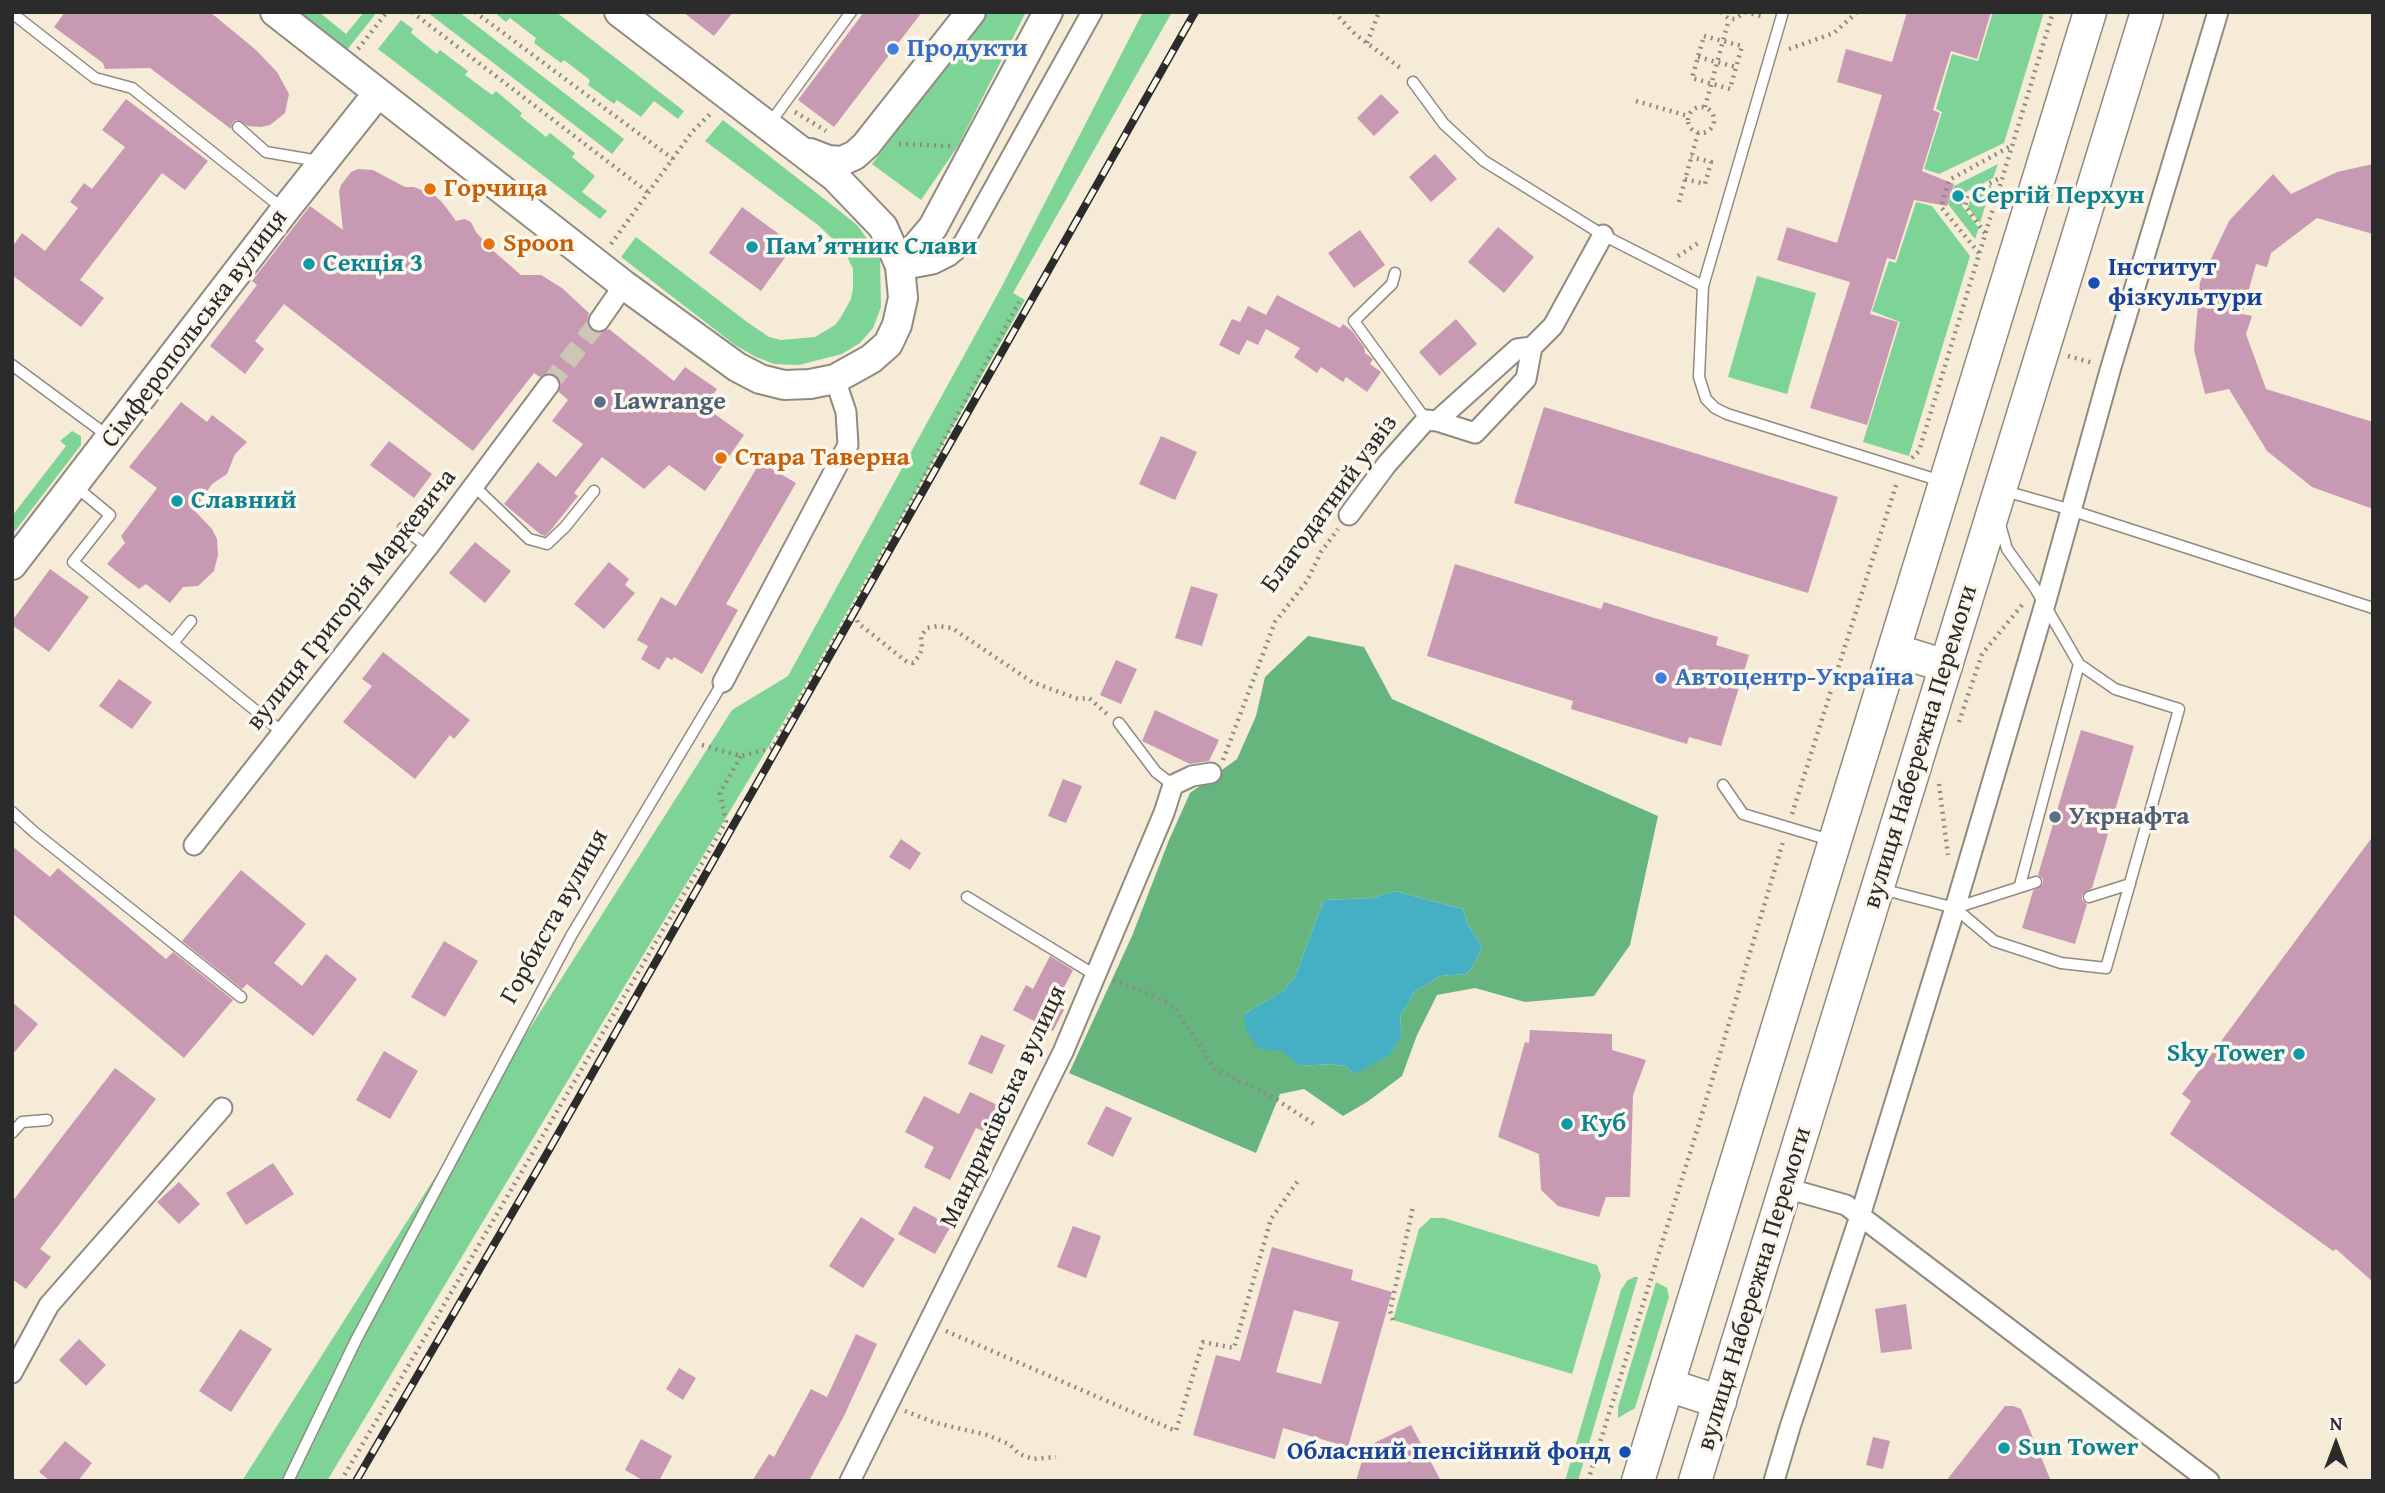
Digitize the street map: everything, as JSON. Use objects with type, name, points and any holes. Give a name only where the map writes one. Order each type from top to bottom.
[{"type":"main road","points":[[275,12],[624,285],[737,367],[760,379],[784,385],[810,384],[835,379],[871,359],[888,344],[901,312],[903,283],[900,268],[883,227],[835,177],[635,20]]},
{"type":"main road","points":[[802,150],[828,160],[842,160],[855,155],[866,145],[971,12]]},
{"type":"main road","points":[[900,268],[933,227],[1048,12]]},
{"type":"main road","name":"вулиця Набережна Перемоги","points":[[1639,1481],[2090,12]]},
{"type":"main road","name":"вулиця Набережна Перемоги","points":[[1695,1481],[2147,12]]},
{"type":"main road","name":"Сімферопольська вулиця","points":[[12,565],[378,93]]},
{"type":"main road","points":[[1894,650],[1946,666]]},
{"type":"main road","points":[[1668,1385],[1720,1402]]},
{"type":"street","points":[[900,268],[933,264],[963,244],[1092,12]]},
{"type":"street","points":[[1774,1481],[1860,1216],[1955,908],[2040,596],[2070,510],[2218,12]]},
{"type":"street","points":[[1431,420],[1475,433],[1526,379],[1532,347],[1553,326],[1603,235]]},
{"type":"street","points":[[599,321],[624,285]]},
{"type":"street","name":"Благодатний узвіз","points":[[1349,515],[1396,453],[1431,420],[1517,349],[1532,347]]},
{"type":"street","name":"Горбиста вулиця","points":[[723,682],[848,445],[846,412],[835,379]]},
{"type":"street","name":"вулиця Григорія Маркевича","points":[[194,845],[428,547],[549,385]]},
{"type":"street","points":[[1173,785],[1192,776],[1211,773]]},
{"type":"street","name":"Мандриківська вулиця","points":[[850,1481],[1063,1052],[1164,813],[1173,785]]},
{"type":"street","points":[[12,1373],[49,1305],[222,1108]]},
{"type":"street","points":[[1786,1188],[1846,1205],[2209,1481]]},
{"type":"lane","points":[[768,126],[850,12]]},
{"type":"lane","points":[[1783,12],[1703,286],[1699,377],[1706,399],[1727,414],[1945,482]]},
{"type":"lane","points":[[12,13],[94,78],[132,88],[285,210]]},
{"type":"lane","points":[[1413,82],[1444,124],[1484,161],[1603,235],[1703,286]]},
{"type":"lane","points":[[239,127],[266,152],[323,161]]},
{"type":"lane","points":[[1395,273],[1392,284],[1354,321],[1431,420]]},
{"type":"lane","points":[[12,365],[111,439]]},
{"type":"lane","points":[[74,486],[110,515],[73,562],[282,732]]},
{"type":"lane","points":[[474,486],[529,539],[547,544],[565,527],[594,491]]},
{"type":"lane","points":[[1877,888],[1955,908],[1994,941],[2061,963],[2106,968],[2179,709],[2115,689],[2079,664],[2040,596],[2007,549],[1998,499],[2070,510],[2373,608]]},
{"type":"lane","points":[[402,528],[428,547]]},
{"type":"lane","points":[[173,643],[191,621]]},
{"type":"lane","points":[[2020,885],[2079,664]]},
{"type":"lane","name":"Горбиста вулиця","points":[[288,1481],[356,1340],[571,936],[723,682]]},
{"type":"lane","points":[[1119,723],[1156,772],[1173,785]]},
{"type":"lane","points":[[1723,785],[1743,814],[1835,842]]},
{"type":"lane","points":[[12,812],[241,997]]},
{"type":"lane","points":[[1955,908],[2036,882]]},
{"type":"lane","points":[[2089,897],[2130,884]]},
{"type":"lane","points":[[967,897],[1095,975]]},
{"type":"lane","points":[[12,1133],[22,1122],[47,1120]]},
{"type":"path","points":[[412,12],[649,193]]},
{"type":"path","points":[[475,12],[673,159]]},
{"type":"path","points":[[1334,12],[1355,34],[1401,67],[1413,82]]},
{"type":"path","points":[[1367,43],[1379,12]]},
{"type":"path","points":[[1721,12],[1729,19]]},
{"type":"path","points":[[1729,19],[1741,17],[1745,12]]},
{"type":"path","points":[[1772,55],[1835,33],[1857,12]]},
{"type":"path","points":[[1588,1481],[1699,1124],[1787,827],[1901,468],[1919,451],[2053,12]]},
{"type":"path","points":[[1705,107],[1729,19]]},
{"type":"path","points":[[1704,36],[1723,41],[1742,46],[1730,89],[1692,78],[1704,36]]},
{"type":"path","points":[[1698,57],[1736,67]]},
{"type":"path","points":[[1636,102],[1688,116]]},
{"type":"path","points":[[607,250],[691,132],[716,107]]},
{"type":"path","points":[[1705,107],[1711,111],[1714,124],[1705,133],[1698,133],[1688,123],[1688,116],[1692,111],[1705,107]]},
{"type":"path","points":[[1679,202],[1698,133]]},
{"type":"path","points":[[888,144],[958,146]]},
{"type":"path","points":[[1979,253],[1941,207],[1949,180],[2012,146]]},
{"type":"path","points":[[1685,179],[1705,184],[1711,162],[1691,157]]},
{"type":"path","points":[[1985,233],[1965,206],[1969,193],[2002,176]]},
{"type":"path","points":[[1663,267],[1722,225]]},
{"type":"path","points":[[687,741],[741,756],[772,748],[853,607],[1019,302]]},
{"type":"path","points":[[2063,354],[2111,367]]},
{"type":"path","name":"Благодатний узвіз","points":[[1211,773],[1226,757],[1275,622],[1307,582],[1321,552],[1349,515]]},
{"type":"path","points":[[1956,732],[1982,654],[2040,596]]},
{"type":"path","points":[[853,607],[858,623],[907,662],[913,663],[919,656],[922,649],[921,636],[927,628],[952,628],[1032,682],[1078,699],[1089,698],[1119,723]]},
{"type":"path","points":[[341,1481],[726,822],[720,793],[741,756]]},
{"type":"path","points":[[1943,771],[1939,784],[1948,861]]},
{"type":"path","points":[[1095,975],[1141,990],[1174,1006],[1215,1069],[1271,1096],[1317,1126]]},
{"type":"path","points":[[929,1324],[1176,1430],[1203,1342],[1234,1348],[1271,1219],[1300,1178]]},
{"type":"path","points":[[1393,1320],[1390,1311],[1413,1207]]},
{"type":"path","points":[[888,1404],[936,1423],[986,1435],[1009,1444],[1020,1454],[1032,1459],[1056,1457]]},
{"type":"green space","points":[[299,12],[319,12],[346,34],[364,12],[377,12],[347,50]]},
{"type":"green space","points":[[427,12],[459,12],[624,139],[612,154]]},
{"type":"green space","points":[[494,12],[556,12],[684,111],[678,119],[654,101],[641,117],[617,100],[614,104],[588,85],[590,80],[564,60],[561,63],[534,43],[536,38],[510,18],[506,22]]},
{"type":"green space","points":[[986,12],[1026,12],[958,146],[921,200],[872,164]]},
{"type":"green space","points":[[1143,12],[1172,12],[1013,293],[1025,300],[799,696],[327,1481],[242,1481],[732,710],[788,676],[1001,288]]},
{"type":"green space","points":[[1993,12],[2044,12],[2004,143],[1939,174],[1924,169],[1942,112],[1936,109],[1952,54],[1978,61]]},
{"type":"green space","points":[[401,20],[413,29],[411,33],[437,54],[440,50],[468,71],[465,75],[492,95],[496,91],[522,113],[520,116],[546,137],[550,133],[575,153],[572,157],[595,176],[582,192],[607,211],[600,219],[378,49]]},
{"type":"green space","points":[[723,120],[857,225],[880,261],[881,307],[873,328],[860,343],[842,354],[799,365],[774,364],[754,356],[735,345],[621,257],[636,237],[769,337],[781,340],[815,337],[835,325],[841,317],[851,299],[853,288],[853,269],[846,254],[818,225],[705,141]]},
{"type":"green space","points":[[1998,164],[1993,178],[1966,192],[1962,206],[1979,228],[1975,239],[1948,204],[1954,186]]},
{"type":"green space","points":[[1992,184],[1980,223],[1968,207],[1972,194]]},
{"type":"green space","points":[[1916,202],[1932,206],[1970,256],[1909,456],[1863,442],[1900,322],[1872,311],[1889,261],[1896,263]]},
{"type":"green space","points":[[1757,276],[1816,293],[1787,394],[1728,377]]},
{"type":"green space","points":[[72,431],[81,436],[81,445],[12,535],[12,516],[66,446],[60,441]]},
{"type":"green space","points":[[1308,636],[1364,647],[1392,699],[1658,816],[1630,945],[1594,996],[1525,1002],[1475,988],[1437,995],[1417,1035],[1402,1076],[1343,1116],[1304,1089],[1280,1094],[1256,1153],[1069,1073],[1132,936],[1190,793],[1237,759],[1256,716],[1265,677]],"holes":[[[1395,891],[1463,909],[1468,925],[1482,947],[1472,968],[1466,974],[1440,976],[1414,992],[1400,1017],[1402,1035],[1355,1074],[1345,1066],[1300,1066],[1244,1014],[1283,991],[1295,977],[1324,900],[1372,898]]]},
{"type":"green space","points":[[1431,1218],[1444,1218],[1597,1265],[1601,1276],[1572,1374],[1393,1320],[1419,1229]]},
{"type":"green space","points":[[1638,1277],[1578,1481],[1565,1481],[1621,1290],[1627,1281]]},
{"type":"green space","points":[[1656,1282],[1667,1288],[1669,1297],[1635,1408],[1618,1418],[1618,1407]]},
{"type":"water","points":[[1395,891],[1463,909],[1468,925],[1482,947],[1472,968],[1466,974],[1440,976],[1414,992],[1400,1017],[1402,1035],[1389,1055],[1355,1074],[1345,1066],[1300,1066],[1282,1051],[1257,1048],[1245,1027],[1244,1014],[1283,991],[1295,977],[1324,900],[1372,898]]},
{"type":"building","points":[[65,12],[210,12],[256,50],[277,72],[289,94],[285,113],[270,125],[248,126],[236,120],[231,129],[150,68],[105,69],[103,63],[54,27]]},
{"type":"building","points":[[683,12],[733,12],[714,36]]},
{"type":"building","points":[[864,12],[922,12],[834,127],[798,100]]},
{"type":"building","points":[[1907,12],[1991,12],[1977,59],[1951,51],[1933,110],[1940,113],[1922,171],[1954,184],[1947,206],[1914,200],[1895,260],[1887,258],[1870,314],[1898,322],[1867,425],[1810,408],[1850,282],[1777,260],[1787,227],[1837,243],[1882,95],[1837,82],[1846,49],[1892,62]]},
{"type":"building","points":[[1381,94],[1399,112],[1374,136],[1357,118]]},
{"type":"building","points":[[126,99],[208,161],[185,190],[162,173],[80,280],[104,298],[81,327],[12,275],[12,247],[22,233],[45,251],[78,208],[70,202],[84,183],[92,189],[125,147],[102,130]]},
{"type":"building","points":[[1435,154],[1457,179],[1431,202],[1409,177]]},
{"type":"building","points":[[2373,164],[2373,234],[2317,218],[2271,253],[2267,267],[2256,264],[2242,314],[2252,316],[2246,334],[2266,389],[2373,422],[2373,509],[2312,487],[2267,451],[2229,389],[2205,394],[2194,350],[2200,282],[2229,221],[2273,174],[2291,194],[2337,172]]},
{"type":"building","points":[[358,169],[373,170],[405,187],[414,187],[434,195],[456,221],[464,219],[471,222],[490,248],[521,275],[541,275],[562,288],[589,313],[587,321],[593,331],[599,333],[609,329],[674,381],[685,367],[717,389],[706,405],[744,435],[705,491],[669,465],[644,489],[602,457],[574,493],[578,496],[545,536],[504,504],[538,462],[556,477],[583,444],[552,421],[568,400],[559,392],[560,381],[556,375],[550,373],[540,377],[534,373],[473,451],[284,304],[255,341],[264,349],[245,374],[210,346],[257,285],[252,281],[310,206],[343,230],[339,192],[351,172]]},
{"type":"building","points":[[742,207],[794,245],[761,291],[709,253]]},
{"type":"building","points":[[1498,227],[1534,257],[1504,293],[1468,262]]},
{"type":"building","points":[[1360,230],[1385,265],[1354,288],[1328,253]]},
{"type":"building","points":[[1277,295],[1340,328],[1343,324],[1352,331],[1364,347],[1365,353],[1373,359],[1370,364],[1381,372],[1367,392],[1346,377],[1343,382],[1321,367],[1317,373],[1294,357],[1300,348],[1266,329],[1258,345],[1247,340],[1239,355],[1219,345],[1232,319],[1240,322],[1248,306],[1266,315]]},
{"type":"building","points":[[1456,319],[1477,344],[1440,376],[1419,352]]},
{"type":"building","name":"Славний","points":[[181,402],[207,422],[212,415],[247,442],[235,454],[227,474],[212,484],[194,510],[212,529],[217,539],[218,555],[214,571],[198,586],[183,587],[170,603],[146,584],[139,589],[107,564],[125,543],[121,536],[157,488],[129,467]]},
{"type":"building","points":[[1544,407],[1838,497],[1808,593],[1514,503]]},
{"type":"building","points":[[1161,436],[1197,452],[1175,500],[1139,484]]},
{"type":"building","points":[[389,441],[432,474],[414,498],[370,465]]},
{"type":"building","points":[[760,462],[796,483],[726,604],[738,610],[702,674],[674,657],[672,660],[667,657],[659,670],[641,659],[648,646],[637,640],[661,597],[676,606]]},
{"type":"building","points":[[475,542],[511,571],[485,603],[449,573]]},
{"type":"building","points":[[609,562],[629,579],[625,585],[635,593],[604,629],[574,604]]},
{"type":"building","points":[[1455,564],[1601,609],[1604,602],[1718,637],[1716,645],[1749,655],[1721,746],[1689,737],[1687,744],[1571,709],[1573,701],[1427,656]]},
{"type":"building","points":[[50,569],[89,597],[49,652],[12,625],[12,621]]},
{"type":"building","points":[[1191,586],[1218,594],[1202,646],[1175,638]]},
{"type":"building","points":[[383,652],[470,720],[454,739],[450,735],[415,779],[343,722],[372,686],[362,679]]},
{"type":"building","points":[[1116,660],[1137,669],[1121,704],[1100,695]]},
{"type":"building","points":[[119,679],[152,702],[132,729],[99,706]]},
{"type":"building","points":[[1155,710],[1219,740],[1209,761],[1190,764],[1142,741]]},
{"type":"building","points":[[2081,730],[2134,746],[2092,888],[2082,895],[2082,900],[2087,904],[2075,944],[2022,928],[2033,891],[2043,884],[2043,879],[2038,875]]},
{"type":"building","points":[[1063,779],[1082,786],[1066,823],[1048,816]]},
{"type":"building","points":[[2373,836],[2373,1282],[2336,1249],[2333,1251],[2170,1134],[2191,1101],[2182,1094]]},
{"type":"building","points":[[901,839],[921,853],[910,870],[889,857]]},
{"type":"building","points":[[12,846],[50,877],[58,868],[166,959],[173,952],[233,1000],[184,1058],[12,913]]},
{"type":"building","points":[[241,870],[306,924],[274,963],[302,986],[326,954],[357,979],[313,1036],[247,984],[242,989],[182,941]]},
{"type":"building","points":[[444,941],[478,961],[445,1017],[411,997]]},
{"type":"building","points":[[1050,956],[1073,970],[1057,1001],[1066,1006],[1053,1031],[1013,1010],[1026,985],[1033,989]]},
{"type":"building","points":[[12,1002],[38,1024],[12,1055]]},
{"type":"building","name":"Куб","points":[[1530,1030],[1612,1034],[1612,1050],[1646,1060],[1633,1095],[1630,1197],[1606,1197],[1599,1217],[1558,1206],[1541,1190],[1539,1154],[1498,1137],[1525,1042],[1529,1043]]},
{"type":"building","points":[[981,1035],[1005,1045],[992,1074],[968,1064]]},
{"type":"building","points":[[384,1051],[418,1071],[390,1119],[356,1100]]},
{"type":"building","points":[[115,1068],[156,1099],[40,1249],[51,1257],[26,1289],[12,1279],[12,1202]]},
{"type":"building","points":[[970,1092],[1006,1109],[994,1136],[976,1128],[950,1180],[924,1167],[934,1147],[905,1132],[924,1096],[959,1114]]},
{"type":"building","points":[[1106,1106],[1132,1118],[1113,1157],[1087,1144]]},
{"type":"building","points":[[273,1163],[294,1194],[246,1225],[226,1193]]},
{"type":"building","points":[[179,1182],[200,1204],[179,1224],[157,1202]]},
{"type":"building","points":[[914,1206],[951,1226],[935,1254],[898,1234]]},
{"type":"building","points":[[861,1217],[895,1239],[863,1288],[829,1266]]},
{"type":"building","points":[[1073,1226],[1101,1236],[1086,1278],[1057,1267]]},
{"type":"building","points":[[1272,1247],[1353,1270],[1351,1280],[1392,1292],[1348,1447],[1283,1428],[1275,1459],[1193,1435],[1216,1355],[1240,1361]],"holes":[[[1294,1310],[1339,1322],[1321,1384],[1276,1372]]]},
{"type":"building","points":[[1906,1304],[1912,1349],[1881,1353],[1875,1309]]},
{"type":"building","points":[[240,1329],[272,1349],[231,1412],[199,1391]]},
{"type":"building","points":[[856,1334],[877,1344],[844,1416],[809,1481],[752,1481],[769,1454],[774,1457],[811,1389],[827,1397]]},
{"type":"building","points":[[79,1339],[106,1365],[86,1386],[59,1360]]},
{"type":"building","points":[[679,1368],[696,1378],[683,1400],[666,1389]]},
{"type":"building","name":"Sun Tower","points":[[2005,1406],[2021,1409],[2051,1481],[1946,1481]]},
{"type":"building","points":[[1411,1425],[1441,1481],[1356,1481],[1366,1447]]},
{"type":"building","points":[[1873,1437],[1890,1441],[1883,1469],[1866,1465]]},
{"type":"building","points":[[641,1439],[672,1456],[659,1481],[644,1481],[625,1470]]},
{"type":"building","points":[[65,1441],[92,1463],[78,1481],[50,1481],[39,1472]]},
{"type":"tunnel","points":[[549,385],[599,321]]},
{"type":"railway","points":[[356,1481],[549,1150],[1195,12]]},
{"type":"place","name":"Продукти","points":[[893,49]]},
{"type":"place","name":"Горчица","points":[[430,189]]},
{"type":"place","name":"Сергій Перхун","points":[[1958,196]]},
{"type":"place","name":"Spoon","points":[[489,244]]},
{"type":"place","name":"Пам’ятник Слави","points":[[752,247]]},
{"type":"place","name":"Секція 3","points":[[309,264]]},
{"type":"place","name":"Інститут фізкультури","points":[[2094,283]]},
{"type":"place","name":"Lawrange","points":[[600,402]]},
{"type":"place","name":"Стара Таверна","points":[[721,458]]},
{"type":"place","name":"Славний","points":[[177,501]]},
{"type":"place","name":"Автоцентр-Україна","points":[[1661,678]]},
{"type":"place","name":"Укрнафта","points":[[2055,817]]},
{"type":"place","name":"Sky Tower","points":[[2299,1054]]},
{"type":"place","name":"Куб","points":[[1567,1124]]},
{"type":"place","name":"Sun Tower","points":[[2004,1448]]},
{"type":"place","name":"Обласний пенсійний фонд","points":[[1625,1452]]}]
